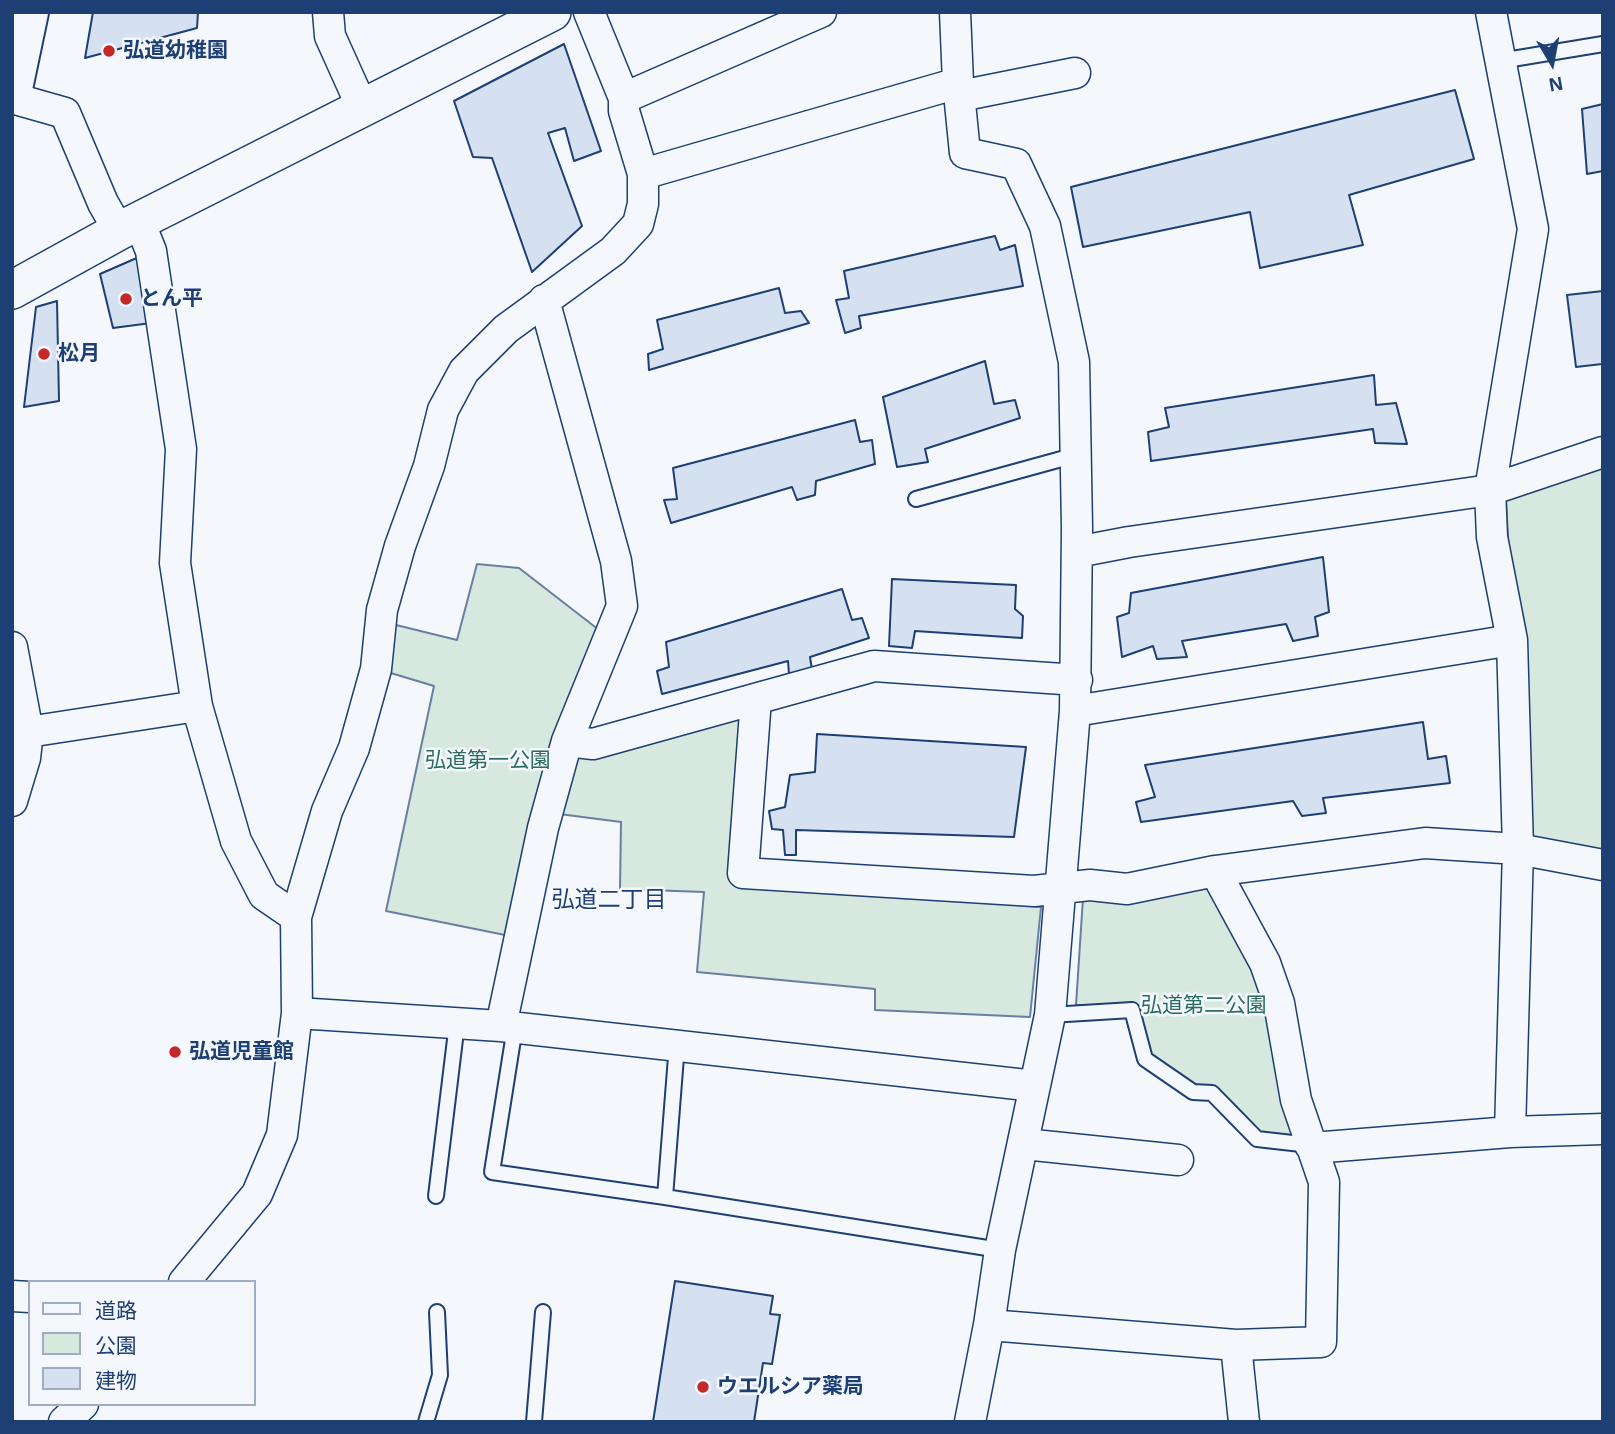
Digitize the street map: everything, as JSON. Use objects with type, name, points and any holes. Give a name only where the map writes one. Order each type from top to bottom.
[{"type":"main road","points":[[12,96],[29,12]]},
{"type":"street","points":[[328,12],[330,36],[362,107]]},
{"type":"street","points":[[12,290],[129,226],[552,12]]},
{"type":"street","points":[[186,1280],[257,1194],[282,1135],[297,1013],[296,917],[327,811],[354,748],[376,669],[382,610],[400,547],[429,466],[443,410],[464,370],[506,329],[613,251],[638,224],[643,205],[643,174],[624,111],[624,98],[589,12]]},
{"type":"street","points":[[624,98],[821,12]]},
{"type":"street","points":[[955,12],[965,153],[1016,164],[1045,226],[1074,362],[1076,455],[1077,680],[1050,1015],[1000,1250],[970,1422]]},
{"type":"street","points":[[1491,12],[1533,229],[1490,490],[1492,537],[1512,640],[1518,849],[1510,1132]]},
{"type":"street","points":[[643,174],[959,89],[1075,73]]},
{"type":"street","points":[[12,96],[65,113],[103,203],[129,226],[151,251],[181,449],[175,563],[197,706],[236,841],[264,895],[296,917]]},
{"type":"street","points":[[508,1027],[543,828],[567,741],[622,606],[617,561],[544,300]]},
{"type":"street","points":[[1077,552],[1129,542],[1490,490],[1603,452]]},
{"type":"street","points":[[1075,710],[1512,640]]},
{"type":"street","points":[[12,647],[28,732],[25,758],[12,801]]},
{"type":"street","points":[[567,741],[593,744],[874,666],[1077,680]]},
{"type":"street","points":[[756,699],[743,873],[1034,891],[1090,885],[1127,889],[1215,871],[1425,843],[1518,849],[1603,864]]},
{"type":"street","points":[[28,732],[197,706]]},
{"type":"street","points":[[989,1325],[1236,1345],[1321,1342],[1324,1182],[1296,1100],[1279,1003],[1265,963],[1215,871]]},
{"type":"street","points":[[297,1013],[508,1027],[1035,1086]]},
{"type":"street","points":[[1310,1145],[1325,1147],[1510,1132],[1603,1129]]},
{"type":"street","points":[[1024,1144],[1178,1160]]},
{"type":"street","points":[[1236,1345],[1244,1422]]},
{"type":"street","points":[[64,1422],[81,1406]]},
{"type":"lane","points":[[1500,61],[1603,44]]},
{"type":"lane","points":[[916,499],[1076,455]]},
{"type":"lane","points":[[1050,1015],[1132,1010],[1145,1059],[1193,1092],[1212,1093],[1257,1139],[1310,1145]]},
{"type":"lane","points":[[436,1196],[457,1023]]},
{"type":"lane","points":[[508,1027],[492,1172],[1000,1250]]},
{"type":"lane","points":[[665,1197],[677,1044]]},
{"type":"lane","points":[[426,1422],[440,1375],[437,1312]]},
{"type":"lane","points":[[534,1422],[543,1312]]},
{"type":"green space","points":[[1603,464],[1603,856],[1524,843],[1506,499]]},
{"type":"green space","name":"弘道第一公園","points":[[477,564],[519,568],[599,630],[556,743],[748,713],[737,881],[1041,907],[1030,1017],[875,1010],[875,989],[697,972],[704,892],[620,889],[621,822],[536,811],[515,937],[386,911],[434,686],[384,671],[388,623],[457,640]]},
{"type":"green space","name":"弘道第二公園","points":[[1214,887],[1267,981],[1303,1138],[1260,1134],[1149,1054],[1135,1006],[1076,1005],[1083,898],[1120,900]]},
{"type":"building","name":"弘道幼稚園","points":[[93,12],[198,12],[197,28],[85,58]]},
{"type":"building","points":[[564,44],[601,151],[574,161],[565,128],[548,133],[582,226],[532,272],[492,158],[473,157],[454,101]]},
{"type":"building","points":[[1455,90],[1474,159],[1349,195],[1363,245],[1260,268],[1250,212],[1083,247],[1071,187]]},
{"type":"building","points":[[1603,104],[1603,171],[1587,174],[1582,109]]},
{"type":"building","points":[[995,236],[1000,250],[1015,245],[1023,286],[859,316],[861,328],[845,333],[836,300],[849,298],[844,271]]},
{"type":"building","name":"とん平","points":[[139,257],[151,323],[113,328],[100,274]]},
{"type":"building","points":[[779,288],[785,313],[801,311],[809,323],[649,370],[648,354],[663,349],[657,320]]},
{"type":"building","points":[[1603,291],[1602,364],[1576,367],[1567,295]]},
{"type":"building","name":"松月","points":[[57,301],[59,401],[24,407],[36,307]]},
{"type":"building","points":[[985,361],[994,404],[1015,400],[1020,418],[925,449],[928,462],[897,467],[883,397]]},
{"type":"building","points":[[1374,375],[1376,405],[1396,403],[1407,444],[1375,443],[1373,429],[1151,461],[1148,432],[1169,427],[1165,408]]},
{"type":"building","points":[[855,420],[860,442],[872,440],[875,464],[816,481],[815,495],[797,500],[792,487],[671,523],[664,500],[677,499],[673,468]]},
{"type":"building","points":[[1323,557],[1329,612],[1315,617],[1318,636],[1293,641],[1286,624],[1182,641],[1187,657],[1157,659],[1153,646],[1122,657],[1117,617],[1129,613],[1131,593]]},
{"type":"building","points":[[892,579],[1016,585],[1015,609],[1023,616],[1022,638],[915,631],[912,648],[889,646]]},
{"type":"building","points":[[842,589],[852,620],[862,618],[869,638],[810,657],[812,670],[789,674],[788,661],[662,694],[657,671],[669,667],[666,642]]},
{"type":"building","points":[[1423,722],[1428,759],[1446,756],[1450,783],[1323,798],[1326,813],[1302,816],[1293,801],[1141,822],[1136,802],[1155,797],[1145,765]]},
{"type":"building","points":[[817,734],[1026,747],[1014,837],[796,830],[796,855],[785,855],[783,830],[772,829],[769,811],[785,807],[790,775],[815,772]]},
{"type":"building","points":[[675,1281],[773,1296],[770,1314],[780,1315],[772,1364],[763,1363],[754,1422],[653,1422]]},
{"type":"place","name":"弘道幼稚園","points":[[109,51]]},
{"type":"place","name":"とん平","points":[[126,299]]},
{"type":"place","name":"松月","points":[[44,354]]},
{"type":"place","name":"弘道児童館","points":[[175,1052]]},
{"type":"place","name":"ウエルシア薬局","points":[[703,1387]]},
{"type":"district","name":"弘道二丁目","points":[[609,901]]}]
